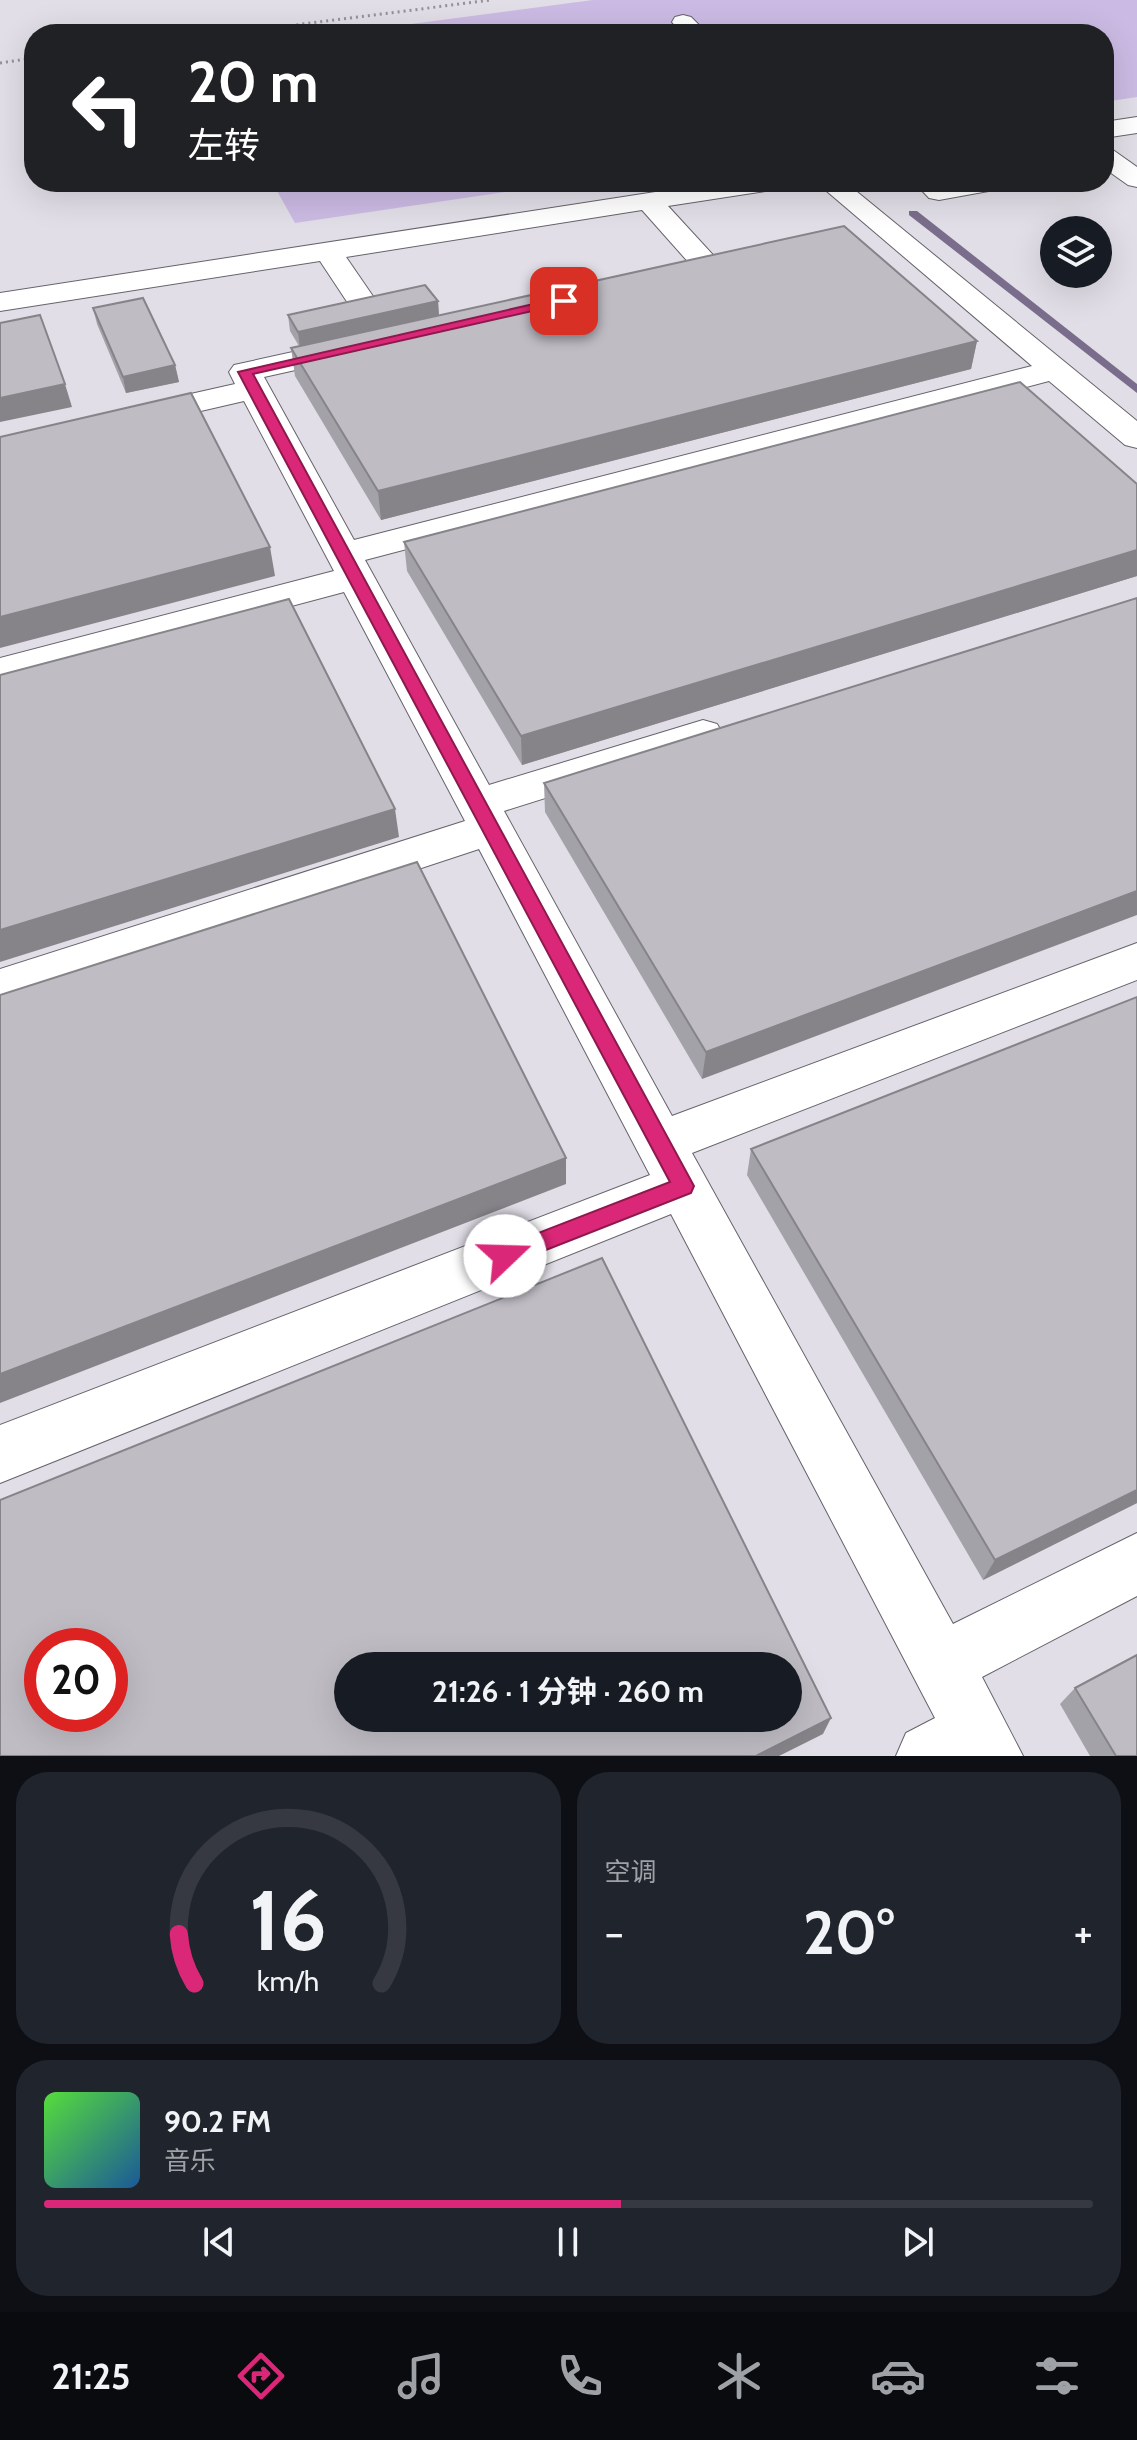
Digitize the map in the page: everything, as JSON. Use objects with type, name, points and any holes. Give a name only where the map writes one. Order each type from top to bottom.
[{"type":"lane","points":[[1114,128],[1137,125]]},
{"type":"lane","points":[[1114,164],[1137,179]]},
{"type":"lane","points":[[0,302],[707,192]]},
{"type":"lane","points":[[837,192],[871,232],[1055,370],[1137,438]]},
{"type":"lane","points":[[633,285],[725,265],[648,201]]},
{"type":"lane","points":[[328,251],[388,340]]},
{"type":"lane","points":[[419,333],[245,372],[940,1665],[965,1748]]},
{"type":"lane","points":[[0,671],[349,566],[1055,370]]},
{"type":"lane","points":[[105,423],[255,389]]},
{"type":"lane","points":[[0,988],[732,725]]},
{"type":"lane","points":[[0,1454],[1137,961]]},
{"type":"lane","points":[[940,1665],[1137,1563]]},
{"type":"path","points":[[303,24],[491,0]]},
{"type":"path","points":[[0,63],[24,59]]},
{"type":"shaded area","points":[[593,0],[1137,0],[1137,97],[1114,100],[1114,24],[411,24]]},
{"type":"shaded area","points":[[278,192],[505,192],[295,223]]},
{"type":"building","points":[[844,226],[977,341],[378,491],[291,348]]},
{"type":"building","points":[[425,285],[438,301],[298,332],[288,315]]},
{"type":"building","points":[[143,298],[175,365],[123,377],[93,308]]},
{"type":"building","points":[[40,315],[65,384],[0,398],[0,323]]},
{"type":"building","points":[[1020,382],[1137,484],[1137,550],[521,736],[404,542]]},
{"type":"building","points":[[191,393],[270,547],[0,617],[0,437]]},
{"type":"building","points":[[1137,598],[1137,891],[706,1052],[544,783]]},
{"type":"building","points":[[289,599],[395,809],[0,930],[0,675]]},
{"type":"building","points":[[417,862],[566,1158],[0,1374],[0,995]]},
{"type":"building","points":[[1137,997],[1137,1490],[995,1560],[751,1149]]},
{"type":"building","points":[[602,1258],[798,1652],[334,1652],[334,1732],[802,1732],[802,1660],[831,1718],[756,1756],[0,1756],[0,1500]]},
{"type":"building","points":[[1137,1655],[1137,1756],[1116,1756],[1075,1688]]},
{"type":"waterway","points":[[913,213],[1137,390]]},
{"type":"route","points":[[505,1256],[683,1186],[245,372],[564,301]]}]
